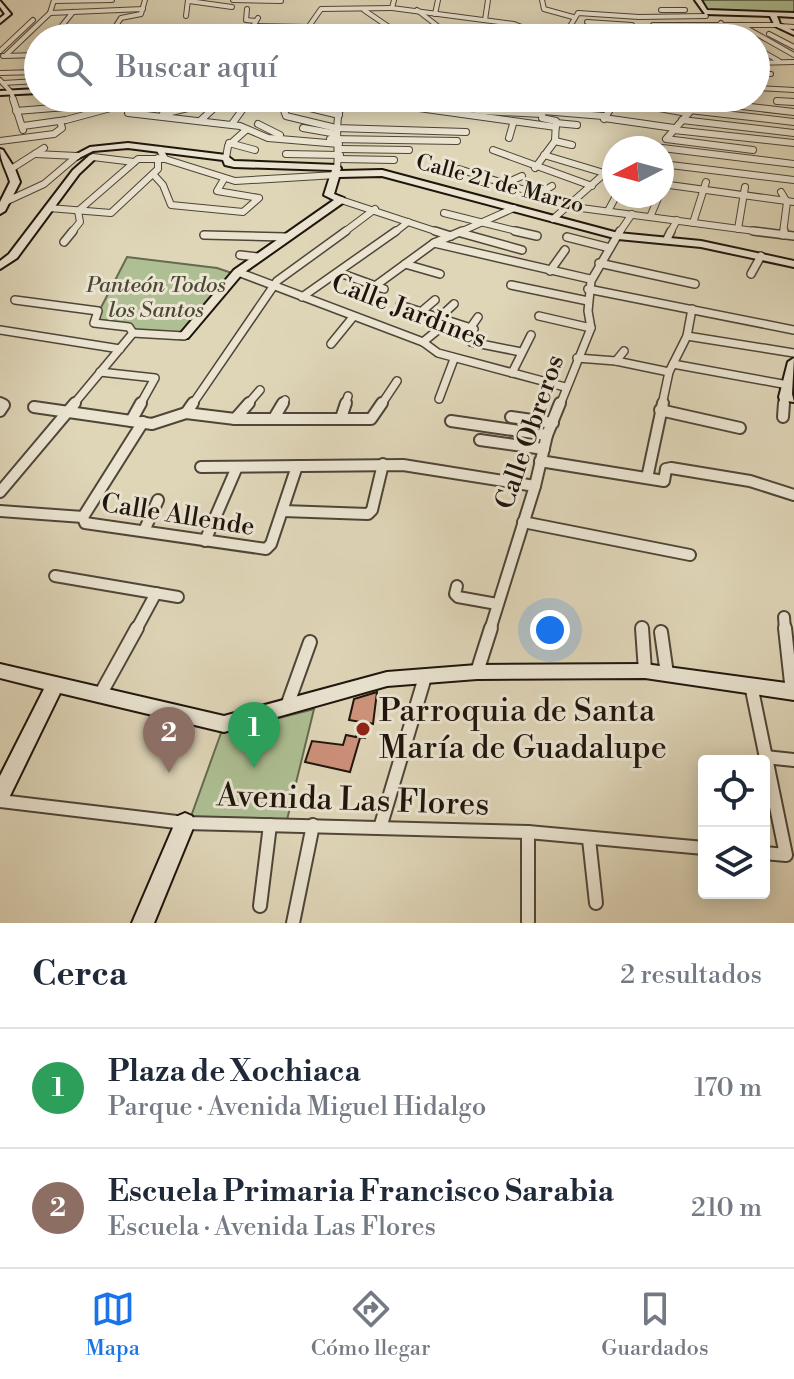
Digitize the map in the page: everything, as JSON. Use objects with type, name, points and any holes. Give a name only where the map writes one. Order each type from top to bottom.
[{"type":"street","points":[[117,24],[121,18],[140,15],[145,0]]},
{"type":"street","points":[[186,16],[188,0],[232,7]]},
{"type":"street","points":[[233,0],[281,1]]},
{"type":"street","points":[[392,8],[394,0]]},
{"type":"street","points":[[415,0],[415,10]]},
{"type":"street","points":[[435,14],[438,0]]},
{"type":"street","points":[[486,20],[488,0]]},
{"type":"street","points":[[542,0],[544,9],[573,17]]},
{"type":"street","points":[[698,0],[709,23]]},
{"type":"street","points":[[35,24],[51,10],[54,1],[111,3]]},
{"type":"street","points":[[0,3],[8,12],[2,20]]},
{"type":"street","points":[[51,10],[111,3]]},
{"type":"street","points":[[311,24],[324,8],[392,8],[509,24]]},
{"type":"street","points":[[51,10],[143,9]]},
{"type":"street","points":[[247,9],[246,21],[286,24]]},
{"type":"street","points":[[364,10],[384,24]]},
{"type":"street","points":[[415,10],[434,24]]},
{"type":"street","points":[[661,10],[705,13]]},
{"type":"street","points":[[88,24],[98,11]]},
{"type":"street","points":[[63,24],[73,12]]},
{"type":"street","points":[[506,12],[506,23]]},
{"type":"street","points":[[317,13],[344,13]]},
{"type":"street","points":[[571,24],[578,13],[639,17],[705,13],[794,15]]},
{"type":"street","points":[[726,13],[730,22]]},
{"type":"street","points":[[699,24],[750,24],[749,14]]},
{"type":"street","points":[[773,15],[778,25],[794,33]]},
{"type":"street","points":[[633,24],[639,17]]},
{"type":"street","points":[[29,24],[33,20]]},
{"type":"street","points":[[486,20],[494,24]]},
{"type":"street","points":[[587,22],[617,24]]},
{"type":"street","points":[[770,25],[794,27]]},
{"type":"street","points":[[2,54],[24,30]]},
{"type":"street","points":[[2,54],[24,34]]},
{"type":"street","points":[[770,34],[794,47]]},
{"type":"street","points":[[770,42],[794,55]]},
{"type":"street","points":[[2,54],[24,56]]},
{"type":"street","points":[[770,56],[782,63]]},
{"type":"street","points":[[770,63],[794,64]]},
{"type":"street","points":[[770,63],[794,64]]},
{"type":"street","points":[[0,73],[24,72]]},
{"type":"street","points":[[2,81],[24,81]]},
{"type":"street","points":[[2,81],[11,92],[23,126],[23,137]]},
{"type":"street","points":[[770,84],[784,84]]},
{"type":"street","points":[[770,87],[794,90]]},
{"type":"street","points":[[0,93],[24,92]]},
{"type":"street","points":[[777,101],[794,102]]},
{"type":"street","points":[[770,110],[794,112]]},
{"type":"street","points":[[17,114],[36,112]]},
{"type":"street","points":[[23,126],[95,112]]},
{"type":"street","points":[[135,112],[131,113],[232,124],[268,138],[338,153],[394,160]]},
{"type":"street","points":[[156,116],[177,112]]},
{"type":"street","points":[[200,121],[207,112]]},
{"type":"street","points":[[232,124],[241,112]]},
{"type":"street","points":[[284,112],[338,153]]},
{"type":"street","points":[[327,112],[339,115]]},
{"type":"street","points":[[340,112],[338,153],[329,195],[451,236]]},
{"type":"street","points":[[429,112],[513,124],[577,125]]},
{"type":"street","points":[[543,112],[542,118],[556,123]]},
{"type":"street","points":[[556,112],[603,119],[794,133]]},
{"type":"street","points":[[603,119],[608,112]]},
{"type":"street","points":[[670,136],[687,112]]},
{"type":"street","points":[[698,112],[794,122]]},
{"type":"street","points":[[631,115],[794,143]]},
{"type":"street","points":[[427,116],[489,120]]},
{"type":"street","points":[[0,141],[55,134],[62,128],[60,121]]},
{"type":"street","points":[[535,168],[555,141],[556,123]]},
{"type":"street","points":[[258,124],[273,134],[338,153]]},
{"type":"street","points":[[386,124],[401,128],[419,126]]},
{"type":"street","points":[[509,138],[513,124]]},
{"type":"street","points":[[303,128],[338,153]]},
{"type":"street","points":[[338,153],[370,128],[466,132]]},
{"type":"street","points":[[227,161],[229,143],[246,130]]},
{"type":"street","points":[[11,169],[44,148],[32,146],[48,135]]},
{"type":"street","points":[[674,140],[753,150]]},
{"type":"street","points":[[78,211],[141,158],[161,156],[227,161],[457,141]]},
{"type":"street","points":[[555,141],[572,145]]},
{"type":"street","points":[[229,143],[255,150]]},
{"type":"street","points":[[2,207],[44,184],[91,148],[137,146],[161,156]]},
{"type":"street","points":[[286,154],[409,150]]},
{"type":"street","points":[[493,150],[535,168],[592,186]]},
{"type":"street","points":[[674,150],[794,164]]},
{"type":"street","points":[[0,152],[15,182],[2,207]]},
{"type":"street","name":"Calle 21 de Marzo","points":[[161,156],[224,179],[250,182],[338,153],[382,173],[618,236],[761,256],[794,264]]},
{"type":"street","points":[[35,154],[134,162]]},
{"type":"street","points":[[544,155],[602,173]]},
{"type":"street","points":[[49,208],[111,213],[159,168],[161,156]]},
{"type":"street","points":[[0,266],[13,256],[76,172],[93,157]]},
{"type":"street","points":[[472,160],[459,169],[570,205],[794,236]]},
{"type":"street","points":[[674,165],[794,180]]},
{"type":"street","points":[[479,175],[491,169]]},
{"type":"street","points":[[153,174],[163,185],[169,203],[174,206],[245,212],[259,197],[217,191],[224,179]]},
{"type":"street","points":[[504,184],[522,176]]},
{"type":"street","points":[[553,219],[602,176]]},
{"type":"street","points":[[693,223],[706,182]]},
{"type":"street","points":[[537,195],[552,186]]},
{"type":"street","points":[[674,187],[790,202]]},
{"type":"street","points":[[738,229],[745,187]]},
{"type":"street","points":[[781,192],[790,202]]},
{"type":"street","points":[[133,333],[184,336],[238,272],[341,200]]},
{"type":"street","points":[[783,235],[790,202]]},
{"type":"street","points":[[375,286],[434,243],[514,208]]},
{"type":"street","points":[[650,217],[654,208]]},
{"type":"street","points":[[34,407],[164,423],[186,413],[277,281],[375,209]]},
{"type":"street","points":[[64,242],[80,222],[78,211]]},
{"type":"street","points":[[444,213],[537,236]]},
{"type":"street","name":"Calle Obreros","points":[[477,672],[535,486],[547,435],[591,328],[588,301],[590,279],[632,214]]},
{"type":"street","points":[[658,242],[677,220]]},
{"type":"street","points":[[302,297],[408,222]]},
{"type":"street","points":[[461,233],[522,250]]},
{"type":"street","points":[[204,235],[286,237]]},
{"type":"street","points":[[567,237],[610,248]]},
{"type":"street","points":[[434,243],[590,279]]},
{"type":"street","points":[[550,271],[565,250]]},
{"type":"street","points":[[240,255],[257,257]]},
{"type":"street","points":[[751,274],[761,256]]},
{"type":"street","points":[[599,263],[695,284]]},
{"type":"street","points":[[405,264],[440,274]]},
{"type":"street","name":"Calle Jardines","points":[[238,272],[423,342],[438,353],[454,359],[565,387]]},
{"type":"street","points":[[340,273],[384,289]]},
{"type":"street","points":[[511,285],[588,301]]},
{"type":"street","points":[[588,289],[794,330]]},
{"type":"street","points":[[15,300],[98,311],[94,323],[129,327],[133,333]]},
{"type":"street","points":[[422,311],[435,300]]},
{"type":"street","points":[[440,317],[454,304]]},
{"type":"street","points":[[400,305],[471,327],[475,331],[469,339],[471,342],[521,352]]},
{"type":"street","points":[[647,478],[671,368],[687,336],[692,309]]},
{"type":"street","points":[[539,316],[591,328]]},
{"type":"street","points":[[331,344],[353,317]]},
{"type":"street","points":[[471,327],[478,317]]},
{"type":"street","points":[[423,342],[439,329]]},
{"type":"street","points":[[0,330],[120,349]]},
{"type":"street","points":[[0,492],[133,333]]},
{"type":"street","points":[[512,373],[531,335]]},
{"type":"street","points":[[687,336],[794,353]]},
{"type":"street","points":[[616,361],[624,351]]},
{"type":"street","points":[[577,358],[671,368],[789,393]]},
{"type":"street","points":[[439,399],[454,359]]},
{"type":"street","points":[[783,417],[794,362]]},
{"type":"street","points":[[100,372],[155,378],[131,421]]},
{"type":"street","points":[[186,413],[235,419],[371,419],[397,381]]},
{"type":"street","points":[[235,419],[260,390]]},
{"type":"street","points":[[341,418],[348,396]]},
{"type":"street","points":[[274,418],[285,400]]},
{"type":"street","points":[[0,403],[4,405],[0,411]]},
{"type":"street","points":[[660,410],[740,428]]},
{"type":"street","points":[[511,417],[553,423]]},
{"type":"street","points":[[451,421],[547,435]]},
{"type":"street","points":[[83,519],[143,422]]},
{"type":"street","points":[[480,440],[544,449]]},
{"type":"street","points":[[540,461],[664,481],[666,469],[671,468],[750,481],[794,495]]},
{"type":"street","points":[[201,467],[383,464],[535,486]]},
{"type":"street","points":[[297,466],[283,511],[368,514],[372,510],[383,464]]},
{"type":"street","points":[[205,541],[237,467]]},
{"type":"street","points":[[144,531],[158,500]]},
{"type":"street","name":"Calle Allende","points":[[0,511],[83,519],[266,549],[271,544],[283,511]]},
{"type":"street","points":[[523,522],[690,555]]},
{"type":"street","points":[[55,576],[178,597]]},
{"type":"street","points":[[457,586],[456,596],[497,604]]},
{"type":"street","points":[[100,695],[156,593]]},
{"type":"street","points":[[0,671],[222,724],[387,679],[477,672],[645,671],[793,692],[784,617]]},
{"type":"street","points":[[642,628],[645,671]]},
{"type":"street","points":[[661,632],[667,674]]},
{"type":"street","points":[[287,706],[310,642]]},
{"type":"street","points":[[380,828],[425,677]]},
{"type":"street","points":[[0,798],[55,685]]},
{"type":"street","points":[[751,685],[765,755]]},
{"type":"street","points":[[770,758],[794,760]]},
{"type":"street","points":[[770,780],[786,855],[770,854]]},
{"type":"street","name":"Avenida Las Flores","points":[[0,798],[185,823],[528,832],[698,848]]},
{"type":"street","points":[[143,923],[185,823]]},
{"type":"street","points":[[260,906],[270,825]]},
{"type":"street","points":[[293,923],[313,825]]},
{"type":"street","points":[[528,832],[528,923]]},
{"type":"street","points":[[589,839],[596,903]]},
{"type":"green space","points":[[699,0],[794,0],[794,14],[710,12]]},
{"type":"green space","name":"Panteón Todos los Santos","points":[[127,257],[217,268],[235,274],[184,336],[93,323]]},
{"type":"green space","points":[[314,709],[286,824],[189,822],[221,733]]},
{"type":"building","name":"Parroquia de Santa María de Guadalupe","points":[[377,692],[373,724],[370,723],[365,738],[360,738],[350,772],[305,762],[312,741],[343,745],[346,735],[356,737],[361,722],[349,720],[354,699]]},
{"type":"place","name":"Parroquia de Santa María de Guadalupe","points":[[363,729]]},
{"type":"place","name":"Plaza de Xochiaca","points":[[254,768]]},
{"type":"place","name":"Escuela Primaria Francisco Sarabia","points":[[169,773]]}]
